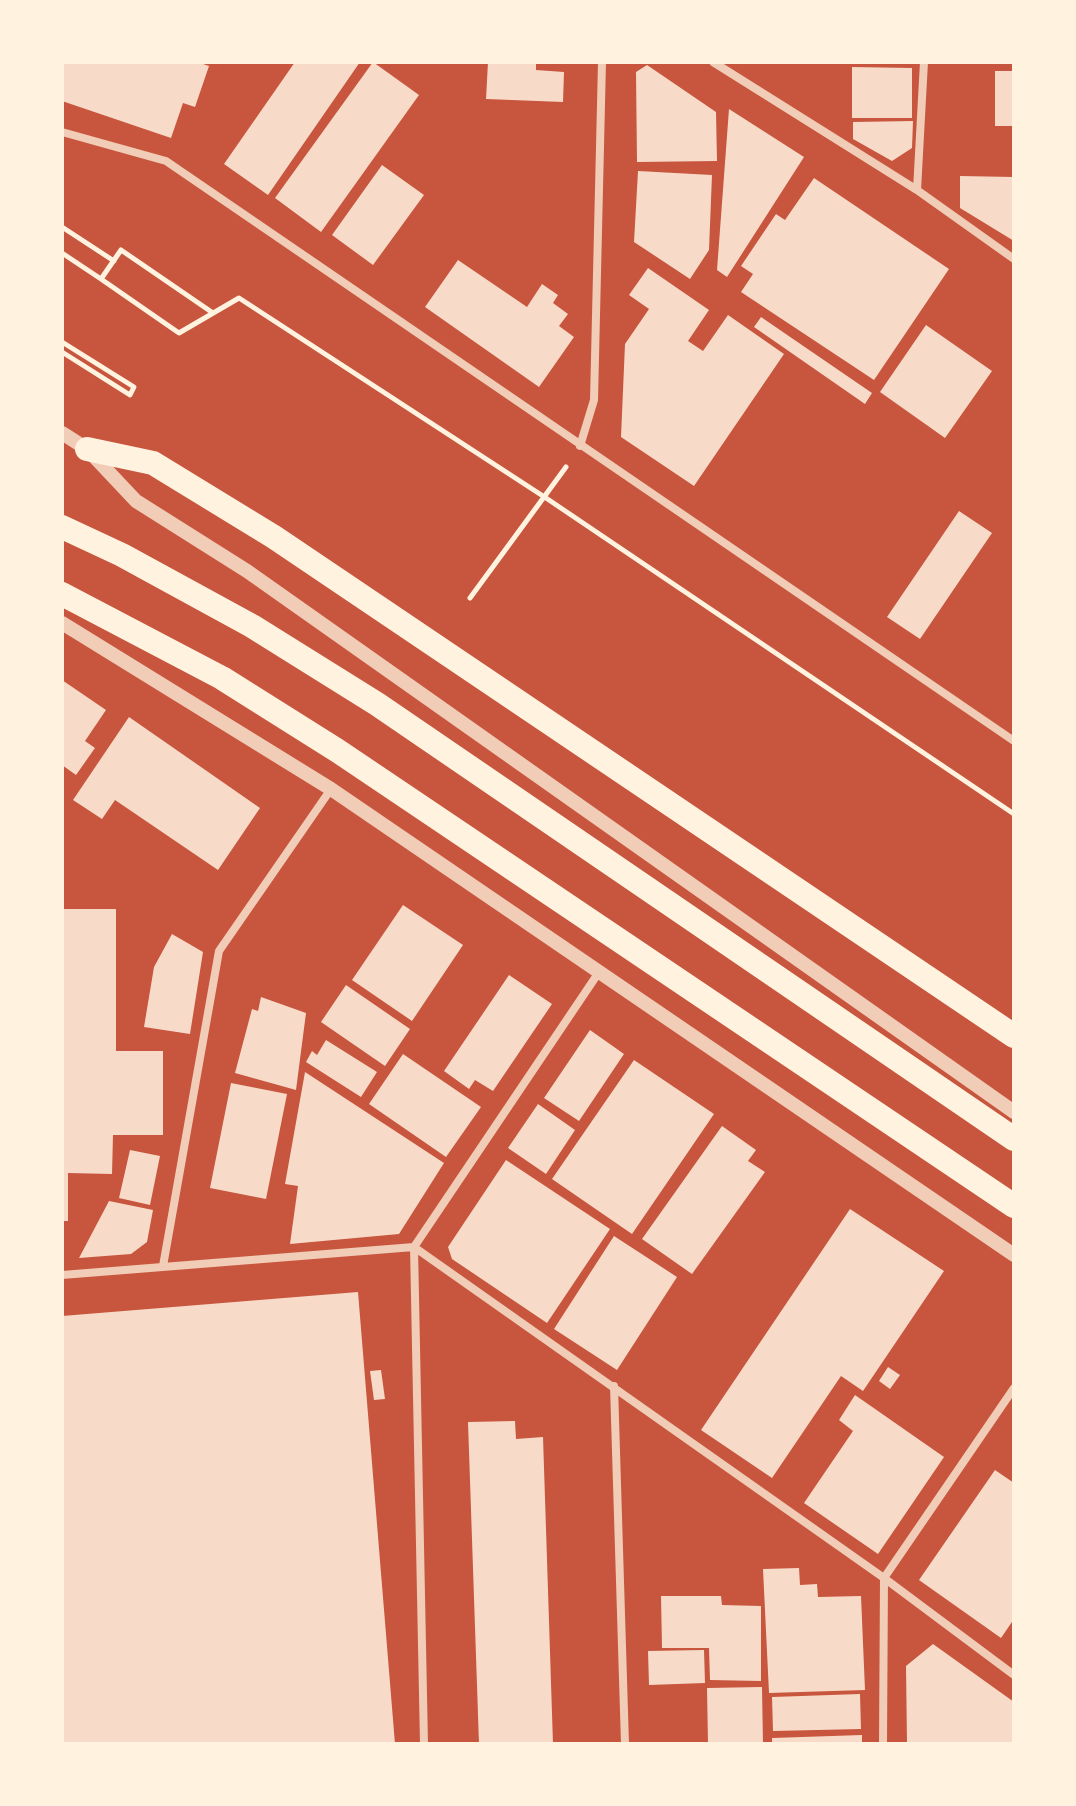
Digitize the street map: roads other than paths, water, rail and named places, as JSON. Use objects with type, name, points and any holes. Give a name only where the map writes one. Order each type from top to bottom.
[{"type":"highway","points":[[87,449],[153,463],[274,537],[1014,1036]]},
{"type":"highway","points":[[62,527],[122,555],[252,626],[377,704],[1014,1139]]},
{"type":"highway","points":[[62,594],[222,678],[338,751],[1014,1206]]},
{"type":"street","points":[[580,446],[594,400],[602,62]]},
{"type":"street","points":[[713,62],[917,190],[1014,259]]},
{"type":"street","points":[[917,190],[924,62]]},
{"type":"street","points":[[62,132],[166,161],[1014,741]]},
{"type":"street","points":[[62,433],[87,449],[136,501],[247,571],[1014,1112]]},
{"type":"street","points":[[62,623],[331,789],[1014,1255]]},
{"type":"street","points":[[163,1266],[219,951],[331,789]]},
{"type":"street","points":[[424,1744],[414,1247],[599,972]]},
{"type":"street","points":[[62,1275],[414,1247],[884,1578],[1014,1675]]},
{"type":"street","points":[[614,1386],[625,1744]]},
{"type":"street","points":[[883,1744],[884,1578],[1014,1388]]}]
